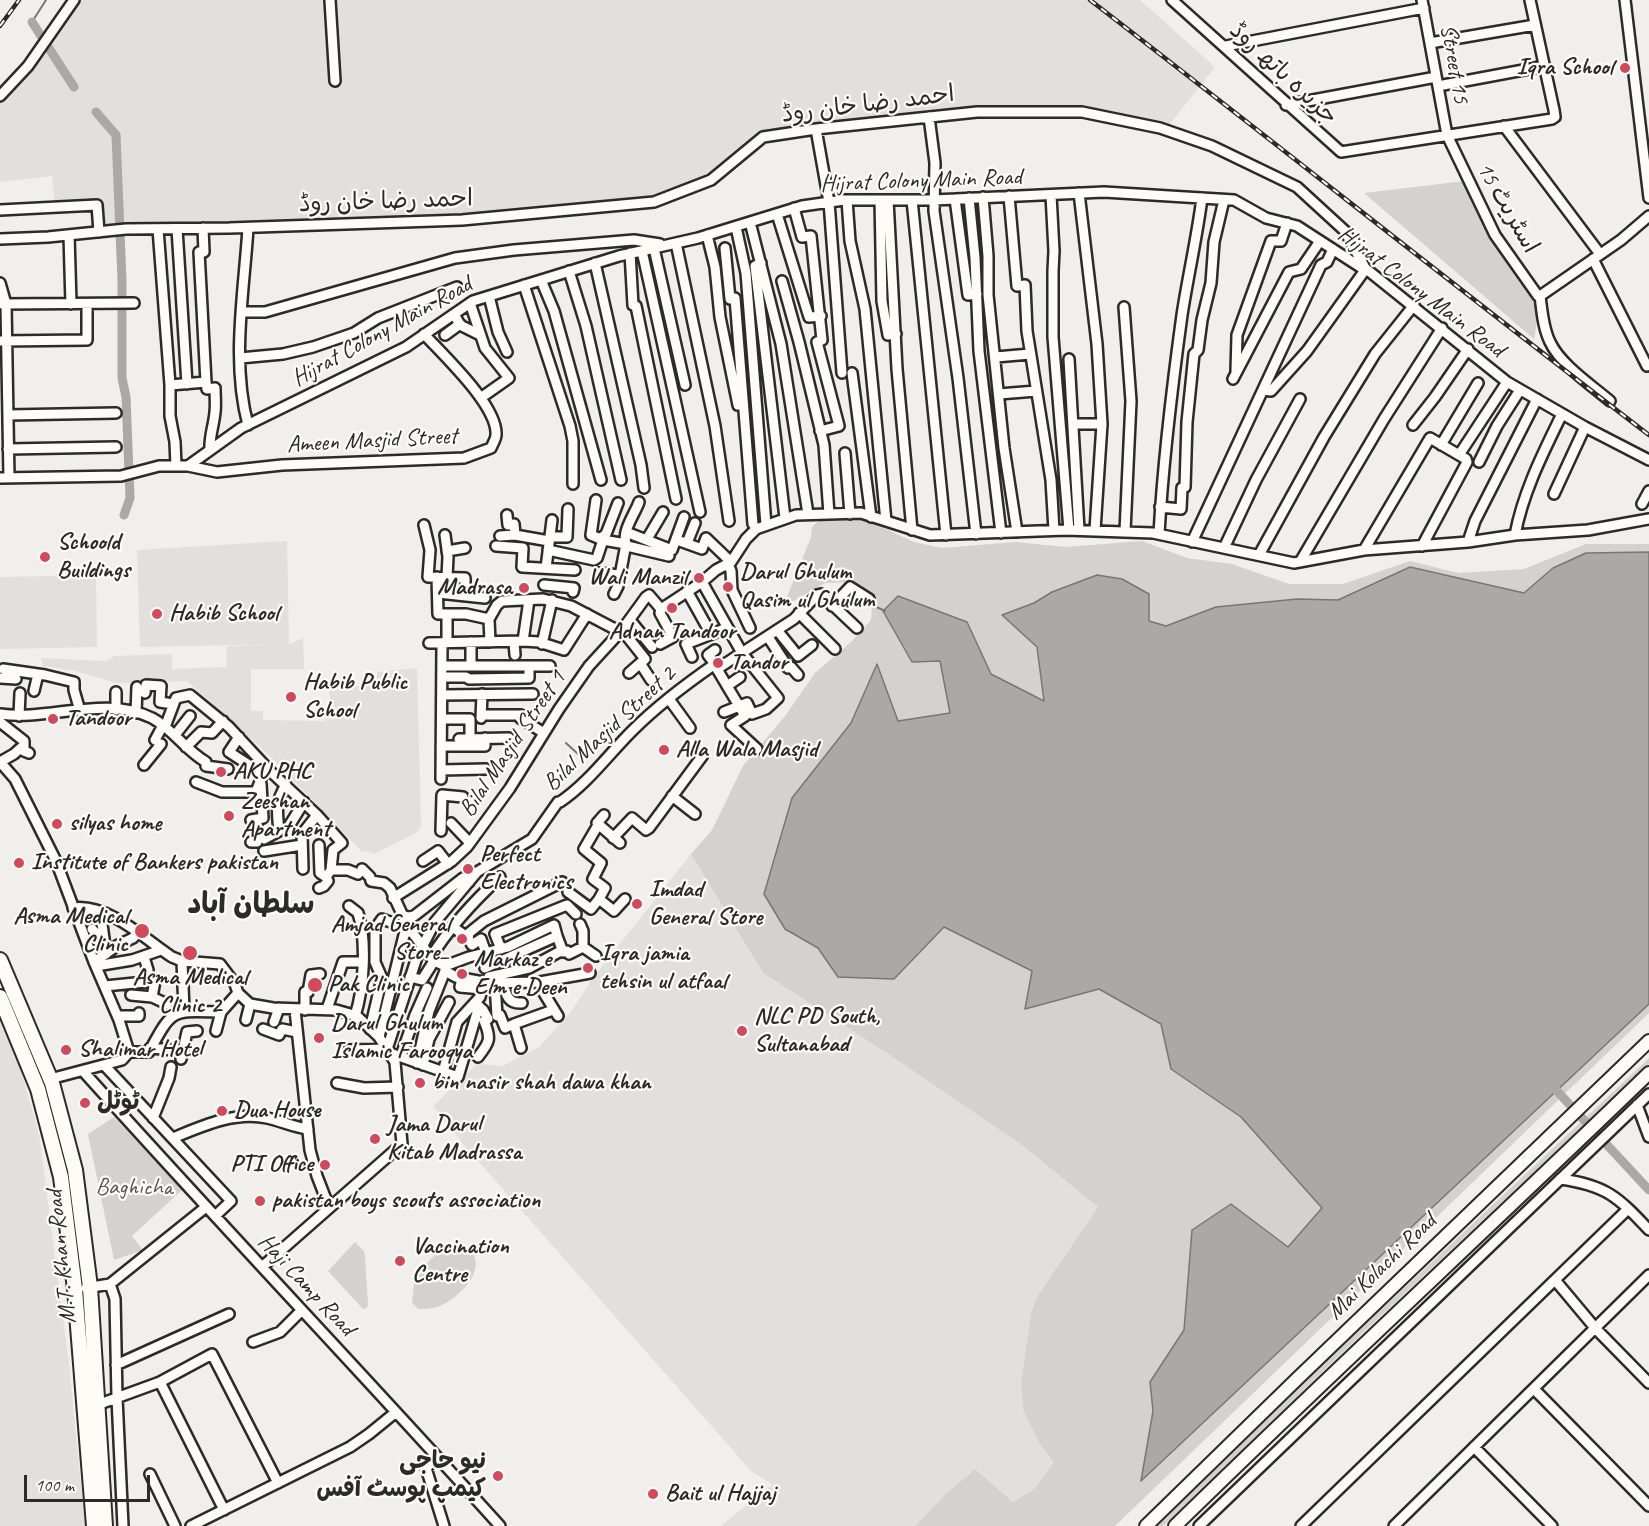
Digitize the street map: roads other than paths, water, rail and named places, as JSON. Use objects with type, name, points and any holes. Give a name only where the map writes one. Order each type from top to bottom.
[{"type":"highway","name":"M.T. Khan Road","points":[[0,960],[50,1079],[75,1170],[90,1287],[105,1526]]},
{"type":"highway","name":"M.T. Khan Road","points":[[0,997],[38,1089],[61,1177],[75,1289],[94,1526]]},
{"type":"main road","name":"Mai Kolachi Road","points":[[1146,1526],[1649,1041]]},
{"type":"main road","name":"Mai Kolachi Road","points":[[1175,1526],[1298,1405],[1649,1073]]},
{"type":"street","points":[[0,96],[39,51],[74,0]]},
{"type":"street","points":[[330,0],[335,81]]},
{"type":"street","name":"جزیرہ باتھ روڈ","points":[[1172,0],[1226,46],[1286,105],[1341,152],[1447,135]]},
{"type":"street","points":[[1447,135],[1555,117],[1530,0]]},
{"type":"street","points":[[1625,0],[1646,147],[1649,198]]},
{"type":"street","points":[[1226,46],[1423,4]]},
{"type":"street","name":"Street 15","points":[[1423,4],[1447,135]]},
{"type":"street","points":[[1430,43],[1535,25]]},
{"type":"street","points":[[1286,105],[1545,66]]},
{"type":"street","points":[[1637,90],[1649,89]]},
{"type":"street","name":"احمد رضا خان روڈ","points":[[0,239],[126,229],[248,228],[462,220],[654,202],[711,180],[763,137],[816,129],[988,111],[1082,112],[1160,128],[1212,146],[1297,187],[1345,231],[1365,269]]},
{"type":"street","points":[[929,117],[936,181],[934,211],[976,534]]},
{"type":"street","points":[[1504,126],[1596,257],[1647,366]]},
{"type":"street","points":[[816,129],[829,202],[842,373]]},
{"type":"street","name":"اسٹریٹ 15","points":[[1447,135],[1495,235],[1540,296]]},
{"type":"street","name":"Hijrat Colony Main Road","points":[[188,466],[248,425],[406,347],[470,303],[595,263],[707,236],[794,208],[829,202],[934,200],[1104,192],[1234,200],[1266,218],[1297,226],[1365,269],[1414,305],[1507,382],[1585,427],[1649,460]]},
{"type":"street","points":[[1078,193],[1096,344],[1102,424],[1095,530]]},
{"type":"street","points":[[1051,195],[1054,251],[1053,337],[1069,530]]},
{"type":"street","points":[[1009,196],[1017,286],[1025,285],[1030,354],[1051,480],[1054,530]]},
{"type":"street","points":[[983,197],[988,256],[988,295],[1004,448],[1017,532]]},
{"type":"street","points":[[969,198],[979,351],[1000,533]]},
{"type":"street","points":[[1159,534],[1162,476],[1182,315],[1198,234],[1202,198]]},
{"type":"street","points":[[955,199],[968,295],[976,294]]},
{"type":"street","points":[[847,200],[850,242],[865,309],[886,521]]},
{"type":"street","points":[[884,200],[882,301],[888,335],[896,334],[912,530]]},
{"type":"street","points":[[912,200],[946,535]]},
{"type":"street","points":[[1160,507],[1180,509],[1182,488],[1185,487],[1187,422],[1194,354],[1198,350],[1211,283],[1214,242],[1224,200]]},
{"type":"street","points":[[0,210],[97,205],[99,232]]},
{"type":"street","points":[[794,208],[802,237],[811,236],[821,316],[822,340],[817,342],[839,426],[820,431]]},
{"type":"street","points":[[777,214],[809,317],[821,316]]},
{"type":"street","points":[[1610,401],[1580,376],[1552,347],[1546,334],[1540,296],[1649,216]]},
{"type":"street","points":[[750,222],[781,344],[808,514]]},
{"type":"street","points":[[1287,223],[1281,241],[1272,240],[1237,335],[1235,376],[1289,272],[1301,269],[1320,241]]},
{"type":"street","points":[[736,227],[746,273],[766,525]]},
{"type":"street","points":[[203,228],[204,252],[199,252],[206,382],[207,389],[215,388],[215,414],[209,439],[210,450]]},
{"type":"street","points":[[248,228],[240,358],[242,399],[248,425]]},
{"type":"street","points":[[158,229],[170,385],[170,416],[175,442],[176,466]]},
{"type":"street","points":[[177,229],[187,384]]},
{"type":"street","points":[[69,235],[71,304]]},
{"type":"street","points":[[707,236],[715,267],[720,316],[738,405],[742,404]]},
{"type":"street","points":[[242,312],[265,312],[455,258],[514,250],[634,240],[671,244],[715,426],[729,520]]},
{"type":"street","points":[[654,248],[685,385]]},
{"type":"street","points":[[630,620],[656,645],[673,637],[660,613],[661,609],[716,570],[730,563],[753,527],[735,298],[730,299],[725,248]]},
{"type":"street","points":[[1192,542],[1321,265],[1327,262],[1333,249]]},
{"type":"street","points":[[642,251],[700,512]]},
{"type":"street","points":[[630,253],[633,305],[636,306],[676,499]]},
{"type":"street","points":[[595,263],[641,465],[644,488]]},
{"type":"street","points":[[761,263],[754,266],[785,519]]},
{"type":"street","points":[[1263,390],[1271,391],[1307,351],[1365,269]]},
{"type":"street","points":[[569,271],[586,326],[621,480]]},
{"type":"street","points":[[542,280],[554,311],[601,480]]},
{"type":"street","points":[[782,281],[824,446],[829,514]]},
{"type":"street","points":[[0,283],[3,304],[4,384],[8,416],[4,478],[120,476],[159,466],[188,466]]},
{"type":"street","points":[[524,285],[570,426],[573,441],[573,484]]},
{"type":"street","points":[[240,358],[283,354],[313,347],[354,333],[378,318],[457,287]]},
{"type":"street","points":[[489,296],[498,332],[507,352]]},
{"type":"street","points":[[3,304],[134,303]]},
{"type":"street","points":[[470,303],[485,348],[509,378],[482,397]]},
{"type":"street","points":[[4,341],[87,340],[87,304]]},
{"type":"street","points":[[1259,555],[1324,437],[1375,354],[1414,305]]},
{"type":"street","points":[[1124,307],[1131,400],[1125,531]]},
{"type":"street","points":[[454,314],[460,324],[480,335]]},
{"type":"street","points":[[445,334],[460,324]]},
{"type":"street","points":[[1300,562],[1384,419],[1442,328]]},
{"type":"street","name":"Ameen Masjid Street","points":[[188,466],[217,472],[282,465],[464,458],[491,448],[496,435],[490,413],[482,397],[424,334]]},
{"type":"street","points":[[1413,425],[1468,349]]},
{"type":"street","points":[[996,357],[1030,354]]},
{"type":"street","points":[[1069,360],[1079,530]]},
{"type":"street","points":[[852,373],[871,517]]},
{"type":"street","points":[[170,385],[206,382]]},
{"type":"street","points":[[1459,455],[1507,382]]},
{"type":"street","points":[[1441,445],[1478,383]]},
{"type":"street","points":[[1479,462],[1497,426],[1521,390]]},
{"type":"street","points":[[999,394],[1036,391]]},
{"type":"street","points":[[1224,548],[1256,480],[1300,399]]},
{"type":"street","points":[[1468,543],[1475,521],[1537,399]]},
{"type":"street","points":[[8,416],[116,413]]},
{"type":"street","points":[[1515,535],[1519,514],[1539,460],[1562,414]]},
{"type":"street","points":[[1073,424],[1102,424]]},
{"type":"street","points":[[1554,494],[1585,427]]},
{"type":"street","points":[[1364,550],[1428,439],[1466,459],[1467,462],[1422,546]]},
{"type":"street","points":[[5,445],[116,447]]},
{"type":"street","points":[[845,453],[850,514]]},
{"type":"street","points":[[1642,504],[1649,491]]},
{"type":"street","points":[[596,500],[591,535],[602,540],[669,556]]},
{"type":"street","points":[[614,594],[626,544],[626,531],[639,502]]},
{"type":"street","points":[[575,570],[522,567],[523,548],[498,541],[514,535],[549,543],[594,560],[597,558],[618,503]]},
{"type":"street","points":[[549,543],[567,537],[568,509]]},
{"type":"street","points":[[647,539],[663,512]]},
{"type":"street","points":[[753,527],[796,515],[861,513],[930,535],[1054,530],[1125,531],[1159,534],[1294,563],[1364,550],[1468,543],[1515,535],[1588,530],[1649,519]]},
{"type":"street","points":[[507,515],[508,525],[514,524],[514,535]]},
{"type":"street","points":[[682,541],[684,517]]},
{"type":"street","points":[[542,644],[548,599],[543,568],[552,520]]},
{"type":"street","points":[[626,531],[672,550],[695,523]]},
{"type":"street","points":[[424,525],[430,550],[428,577],[465,578],[465,595]]},
{"type":"street","points":[[445,535],[447,551],[438,593],[438,614],[466,614],[489,619]]},
{"type":"street","points":[[682,541],[702,549],[706,538],[730,563],[732,590],[750,628]]},
{"type":"street","points":[[447,551],[465,548]]},
{"type":"street","points":[[599,573],[619,575]]},
{"type":"street","points":[[702,582],[742,653],[778,698],[766,709],[752,714],[747,703],[724,712]]},
{"type":"street","points":[[544,585],[574,588],[573,592]]},
{"type":"street","points":[[857,628],[832,606],[850,587],[869,599]]},
{"type":"street","points":[[687,591],[711,634]]},
{"type":"street","points":[[438,593],[485,598]]},
{"type":"street","name":"Bilal Masjid Street 2","points":[[469,882],[477,872],[532,839],[558,802],[575,792],[633,729],[669,699],[716,666],[768,637],[799,613],[817,595],[821,594],[832,606]]},
{"type":"street","name":"Bilal Masjid Street 1","points":[[393,898],[448,864],[470,843],[510,788],[589,666],[622,630],[648,595],[661,609]]},
{"type":"street","points":[[490,642],[489,619],[502,601],[548,599],[622,630],[645,659],[629,673]]},
{"type":"street","points":[[515,655],[530,600]]},
{"type":"street","points":[[799,613],[835,649]]},
{"type":"street","points":[[447,614],[442,666],[441,774],[486,769]]},
{"type":"street","points":[[429,643],[518,641],[564,650],[587,614]]},
{"type":"street","points":[[692,657],[686,645],[727,628]]},
{"type":"street","points":[[777,630],[798,657],[812,645]]},
{"type":"street","points":[[768,637],[788,668],[791,666],[798,675]]},
{"type":"street","points":[[471,642],[471,666]]},
{"type":"street","points":[[716,650],[708,655],[745,716],[731,725],[757,749]]},
{"type":"street","points":[[640,663],[651,680]]},
{"type":"street","points":[[442,666],[550,666]]},
{"type":"street","points":[[442,677],[529,678],[529,666]]},
{"type":"street","points":[[1,673],[38,674],[74,682],[80,711]]},
{"type":"street","points":[[1,673],[16,679]]},
{"type":"street","points":[[34,691],[38,674]]},
{"type":"street","points":[[727,686],[740,677]]},
{"type":"street","points":[[136,713],[141,690],[146,685],[160,686],[160,702],[173,704]]},
{"type":"street","points":[[116,692],[116,710]]},
{"type":"street","points":[[19,716],[20,693]]},
{"type":"street","points":[[442,719],[482,718],[482,694]]},
{"type":"street","points":[[442,695],[533,694]]},
{"type":"street","points":[[144,765],[158,742],[178,696],[190,695],[239,737],[265,774],[263,818],[254,820],[257,842],[251,842]]},
{"type":"street","points":[[669,699],[690,728]]},
{"type":"street","points":[[0,714],[19,716],[116,710],[136,713],[152,718],[164,726],[195,756],[206,762],[206,766],[228,770]]},
{"type":"street","points":[[482,715],[520,717],[544,733]]},
{"type":"street","points":[[175,735],[190,716]]},
{"type":"street","points":[[470,718],[470,739]]},
{"type":"street","points":[[186,747],[201,732],[212,734],[222,721]]},
{"type":"street","points":[[2,727],[24,741],[27,749],[12,754],[0,762],[15,779],[56,861],[95,964],[118,1016],[129,1052]]},
{"type":"street","points":[[239,737],[229,752],[286,785],[342,843],[333,850],[328,881],[319,888]]},
{"type":"street","points":[[441,746],[485,746],[486,738]]},
{"type":"street","points":[[459,739],[509,738]]},
{"type":"street","points":[[4,746],[12,754]]},
{"type":"street","points":[[598,825],[616,841],[632,818],[643,829],[649,828],[703,755]]},
{"type":"street","points":[[196,782],[222,792],[256,792],[265,774]]},
{"type":"street","points":[[264,839],[279,831],[278,797],[286,785]]},
{"type":"street","points":[[441,831],[442,795],[464,797]]},
{"type":"street","points":[[672,796],[695,814]]},
{"type":"street","points":[[290,826],[304,802]]},
{"type":"street","points":[[303,869],[302,834],[317,815]]},
{"type":"street","points":[[568,892],[591,909],[605,888],[592,879],[601,863],[584,849],[597,823],[604,815]]},
{"type":"street","points":[[452,823],[470,843]]},
{"type":"street","points":[[264,851],[302,845]]},
{"type":"street","points":[[319,845],[320,873],[348,870],[360,872],[370,877],[371,881],[384,883],[390,888],[408,931],[379,1037]]},
{"type":"street","points":[[423,861],[438,851],[448,864]]},
{"type":"street","points":[[389,1051],[410,977],[423,946],[435,922],[469,882],[463,878],[414,916],[401,915]]},
{"type":"street","points":[[410,977],[422,980],[432,959],[453,927],[479,897],[500,878]]},
{"type":"street","points":[[468,938],[469,933],[484,921],[562,882]]},
{"type":"street","points":[[599,898],[614,911],[625,899]]},
{"type":"street","points":[[501,949],[495,934],[567,905],[576,914]]},
{"type":"street","points":[[73,908],[83,906],[108,914],[182,961],[220,964],[235,984],[238,993],[250,1004],[295,1010],[336,1010],[355,1016],[379,1037],[395,1062],[402,1144],[262,1267]]},
{"type":"street","points":[[349,906],[356,909],[364,942],[355,1016]]},
{"type":"street","points":[[370,1029],[382,978],[375,962],[375,929],[382,919],[402,926],[423,946],[432,959],[462,978],[496,983],[540,982],[590,974]]},
{"type":"street","points":[[102,924],[106,954]]},
{"type":"street","points":[[580,924],[584,931],[583,946]]},
{"type":"street","points":[[420,1064],[429,1011],[445,969],[501,949],[554,925],[563,952]]},
{"type":"street","points":[[453,927],[468,938],[472,945],[481,939],[486,953]]},
{"type":"street","points":[[92,929],[99,938],[104,938]]},
{"type":"street","points":[[95,964],[137,933]]},
{"type":"street","points":[[485,968],[557,936]]},
{"type":"street","points":[[522,1003],[512,1002],[489,977],[529,968],[563,952],[567,951],[569,954],[583,946]]},
{"type":"street","points":[[583,946],[596,956]]},
{"type":"street","points":[[95,964],[144,957],[162,950]]},
{"type":"street","points":[[144,957],[148,970]]},
{"type":"street","points":[[182,961],[184,1010]]},
{"type":"street","points":[[327,1009],[343,962],[363,962]]},
{"type":"street","points":[[305,1010],[304,992],[308,992],[312,975],[338,977]]},
{"type":"street","points":[[349,1050],[389,1051],[458,1077],[482,989],[460,987],[462,978]]},
{"type":"street","points":[[105,986],[155,981],[152,997]]},
{"type":"street","points":[[496,983],[496,1016],[500,1015],[505,1028],[555,1013],[540,982]]},
{"type":"street","points":[[401,1056],[414,1015],[427,988]]},
{"type":"street","points":[[216,1031],[221,1012],[238,993]]},
{"type":"street","points":[[131,995],[152,997],[166,1004]]},
{"type":"street","points":[[443,1072],[457,1022],[478,1002],[495,997]]},
{"type":"street","points":[[420,1064],[429,1038],[449,1002]]},
{"type":"street","points":[[478,1002],[488,1019],[484,1022],[489,1038],[478,1058]]},
{"type":"street","points":[[246,1020],[250,1004]]},
{"type":"street","points":[[273,1022],[279,1008]]},
{"type":"street","points":[[50,1079],[122,1060],[129,1052],[149,1052],[172,1015],[184,1010],[221,1012]]},
{"type":"street","points":[[295,1010],[310,1150],[329,1207]]},
{"type":"street","points":[[118,1016],[139,1016],[139,1013]]},
{"type":"street","points":[[514,1024],[521,1048]]},
{"type":"street","points":[[263,1029],[279,1035],[282,1029],[297,1032]]},
{"type":"street","points":[[181,1059],[187,1032],[197,1031]]},
{"type":"street","points":[[150,1048],[174,1050]]},
{"type":"street","points":[[104,1065],[231,1202],[215,1216]]},
{"type":"street","points":[[153,1118],[171,1067]]},
{"type":"street","name":"Haji Camp Road","points":[[83,1071],[500,1526]]},
{"type":"street","points":[[337,1083],[364,1088],[398,1087]]},
{"type":"street","points":[[1199,1526],[1649,1094]]},
{"type":"street","points":[[1637,1105],[1649,1137]]},
{"type":"street","points":[[173,1138],[239,1116],[265,1118],[308,1129]]},
{"type":"street","points":[[1560,1179],[1600,1187],[1628,1209],[1649,1230]]},
{"type":"street","points":[[75,1289],[110,1284],[206,1207]]},
{"type":"street","points":[[1301,1526],[1628,1209]]},
{"type":"street","points":[[1398,1525],[1649,1275]]},
{"type":"street","points":[[1555,1280],[1596,1329],[1649,1383]]},
{"type":"street","points":[[110,1284],[115,1299],[123,1526]]},
{"type":"street","points":[[253,1342],[280,1332],[301,1311]]},
{"type":"street","points":[[116,1365],[229,1314]]},
{"type":"street","points":[[97,1406],[160,1382],[212,1354],[278,1483]]},
{"type":"street","points":[[160,1382],[224,1509]]},
{"type":"street","points":[[1534,1389],[1649,1506]]},
{"type":"street","points":[[191,1526],[350,1447],[396,1412]]},
{"type":"street","points":[[1474,1448],[1552,1526]]},
{"type":"street","points":[[437,1457],[426,1468],[444,1526]]},
{"type":"street","points":[[150,1474],[175,1526]]},
{"type":"waterway","points":[[32,22],[46,0]]},
{"type":"waterway","points":[[32,22],[74,87]]},
{"type":"waterway","points":[[96,112],[116,135],[122,280],[122,378],[126,397],[130,498],[124,515]]},
{"type":"waterway","points":[[872,605],[885,611]]},
{"type":"waterway","points":[[566,743],[578,754]]},
{"type":"waterway","points":[[1557,1091],[1649,1190]]},
{"type":"railway","points":[[0,26],[19,0]]},
{"type":"railway","points":[[1090,0],[1649,435]]},
{"type":"place","name":"Iqra School","points":[[1625,68]]},
{"type":"place","name":"Schoold Buildings","points":[[45,557]]},
{"type":"place","name":"Wali Manzil","points":[[699,578]]},
{"type":"place","name":"Darul Ghulum Qasim ul Ghulum","points":[[728,587]]},
{"type":"place","name":"Madrasa","points":[[524,588]]},
{"type":"place","name":"Adnan Tandoor","points":[[672,608]]},
{"type":"place","name":"Habib School","points":[[157,614]]},
{"type":"place","name":"Tandor","points":[[718,663]]},
{"type":"place","name":"Habib Public School","points":[[291,697]]},
{"type":"place","name":"Tandoor","points":[[53,719]]},
{"type":"place","name":"Alla Wala Masjid","points":[[664,750]]},
{"type":"place","name":"AKU PHC","points":[[221,772]]},
{"type":"place","name":"Zeeshan Apartment","points":[[229,816]]},
{"type":"place","name":"silyas home","points":[[57,824]]},
{"type":"place","name":"Institute of Bankers pakistan","points":[[19,863]]},
{"type":"place","name":"Perfect Electronics","points":[[468,869]]},
{"type":"place","name":"Imdad General Store","points":[[637,904]]},
{"type":"place","name":"Asma Medical Clinic","points":[[142,931]]},
{"type":"place","name":"Amjad General Store_","points":[[462,939]]},
{"type":"place","name":"Asma Medical Clinic 2","points":[[190,953]]},
{"type":"place","name":"Iqra jamia tehsin ul atfaal","points":[[588,968]]},
{"type":"place","name":"Markaz e Elm e Deen","points":[[462,974]]},
{"type":"place","name":"Pak Clinic","points":[[315,985]]},
{"type":"place","name":"NLC PD South, Sultanabad","points":[[742,1031]]},
{"type":"place","name":"Darul Ghulum Islamic Farooqya","points":[[319,1038]]},
{"type":"place","name":"Shalimar Hotel","points":[[66,1050]]},
{"type":"place","name":"bin nasir shah dawa khan","points":[[420,1083]]},
{"type":"place","name":"ٹوٹل","points":[[85,1103]]},
{"type":"place","name":"Dua House","points":[[222,1111]]},
{"type":"place","name":"Jama Darul Kitab Madrassa","points":[[375,1139]]},
{"type":"place","name":"PTI Office","points":[[325,1165]]},
{"type":"place","name":"pakistan boys scouts association","points":[[260,1201]]},
{"type":"place","name":"Vaccination Centre","points":[[400,1261]]},
{"type":"place","name":"نیو حاجی کیمپ پوسٹ آفس","points":[[498,1476]]},
{"type":"place","name":"Bait ul Hajjaj","points":[[653,1494]]},
{"type":"district","name":"سلطان آباد","points":[[251,905]]},
{"type":"park label","name":"Baghicha","points":[[134,1188]]}]
